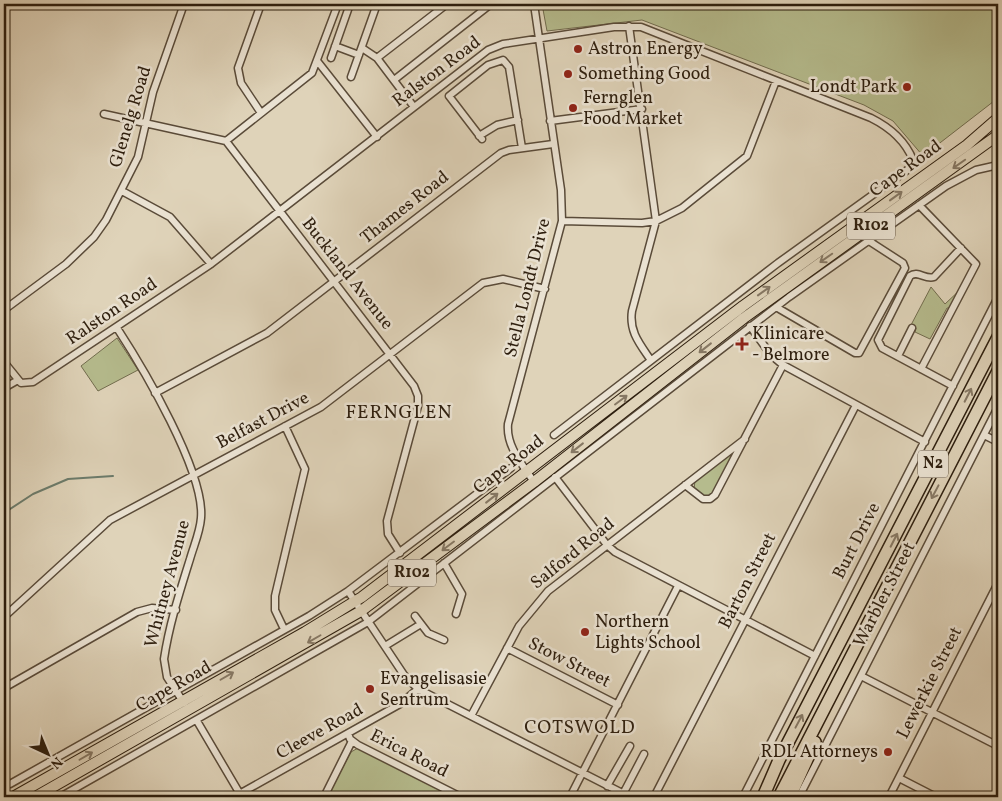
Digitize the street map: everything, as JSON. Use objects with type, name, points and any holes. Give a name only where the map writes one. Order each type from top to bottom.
[{"type":"highway","name":"N2","points":[[763,797],[778,760],[998,337]]},
{"type":"highway","name":"N2","points":[[779,797],[998,371]]},
{"type":"highway","points":[[790,797],[857,644]]},
{"type":"highway","points":[[755,797],[772,765],[778,760]]},
{"type":"main road","name":"Cape Road","points":[[35,797],[190,710],[358,606],[534,482],[998,118]]},
{"type":"main road","name":"Cape Road","points":[[13,797],[183,701],[358,606],[527,472],[998,136]]},
{"type":"main road","points":[[44,797],[52,788]]},
{"type":"street","name":"Glenelg Road","points":[[4,310],[81,251],[106,220],[138,157],[153,92],[184,4]]},
{"type":"street","points":[[260,4],[239,62],[238,73],[241,83],[261,113]]},
{"type":"street","points":[[104,114],[226,141],[309,76],[318,62],[338,4]]},
{"type":"street","points":[[331,58],[350,4]]},
{"type":"street","points":[[351,77],[378,4]]},
{"type":"street","points":[[434,4],[439,10]]},
{"type":"street","points":[[377,58],[447,4]]},
{"type":"street","points":[[394,80],[491,4]]},
{"type":"street","name":"Stella Londt Drive","points":[[534,4],[562,221],[508,430],[513,450],[534,482]]},
{"type":"street","points":[[629,26],[656,221],[631,316],[634,334],[650,359]]},
{"type":"street","name":"Ralston Road","points":[[4,388],[20,382],[33,382],[211,264],[494,47],[539,38],[629,26],[654,32],[882,124],[900,139],[914,163]]},
{"type":"street","points":[[335,46],[359,55]]},
{"type":"street","points":[[362,48],[377,58],[414,107]]},
{"type":"street","points":[[518,120],[498,125],[481,138],[449,96],[454,90],[496,61],[503,60],[509,67],[518,120],[522,148]]},
{"type":"street","points":[[318,62],[377,137]]},
{"type":"street","points":[[562,221],[634,224],[656,221],[682,208],[743,161],[751,150],[776,82]]},
{"type":"street","points":[[550,121],[642,109]]},
{"type":"street","name":"Buckland Avenue","points":[[226,141],[414,386],[418,401],[387,521],[388,534],[400,553]]},
{"type":"street","name":"Thames Road","points":[[155,393],[267,333],[501,154],[522,148],[553,144]]},
{"type":"street","name":"Cape Road","points":[[554,435],[650,359],[914,163]]},
{"type":"street","name":"Cape Road","points":[[60,797],[197,721],[368,622],[555,477],[744,318],[776,307],[919,205],[965,175],[998,165]]},
{"type":"street","points":[[122,191],[170,217],[211,264]]},
{"type":"street","points":[[919,205],[962,248],[975,262],[976,266],[921,369]]},
{"type":"street","points":[[776,307],[855,353],[859,353],[905,268],[903,263],[868,241]]},
{"type":"street","points":[[954,386],[882,348],[878,340],[910,276],[917,274],[928,278],[934,277],[962,248]]},
{"type":"street","name":"Belfast Drive","points":[[4,617],[104,525],[329,402],[488,281],[503,278],[545,289]]},
{"type":"street","name":"Burt Drive","points":[[743,797],[998,298]]},
{"type":"street","points":[[744,318],[771,355],[783,365],[925,442]]},
{"type":"street","name":"Whitney Avenue","points":[[117,328],[138,360],[195,474],[201,517],[164,659],[165,672],[175,690],[190,710]]},
{"type":"street","points":[[898,356],[912,328]]},
{"type":"street","points":[[4,362],[20,382]]},
{"type":"street","name":"Salford Road","points":[[685,484],[703,499],[713,497],[783,365]]},
{"type":"street","name":"Barton Street","points":[[654,797],[856,404]]},
{"type":"street","name":"Warbler Street","points":[[799,797],[998,407]]},
{"type":"street","points":[[284,629],[275,610],[275,596],[305,470],[285,426]]},
{"type":"street","points":[[984,435],[998,442]]},
{"type":"street","name":"Salford Road","points":[[471,716],[519,626],[538,601],[559,582],[745,439]]},
{"type":"street","name":"Cape Road","points":[[7,784],[284,629],[348,591],[511,468]]},
{"type":"street","points":[[555,477],[607,545],[615,552],[815,656]]},
{"type":"street","points":[[444,563],[454,575],[462,594],[456,614]]},
{"type":"street","name":"Lewerkie Street","points":[[889,797],[998,583]]},
{"type":"street","points":[[570,797],[678,586]]},
{"type":"street","points":[[348,591],[404,675],[418,689],[630,797]]},
{"type":"street","points":[[4,688],[137,612],[152,608],[176,610]]},
{"type":"street","points":[[415,616],[430,634],[444,640]]},
{"type":"street","points":[[385,646],[421,624]]},
{"type":"street","name":"Stow Street","points":[[507,648],[618,705]]},
{"type":"street","points":[[861,676],[998,746]]},
{"type":"street","name":"Cleeve Road","points":[[237,796],[408,699],[418,689]]},
{"type":"street","points":[[197,721],[237,796]]},
{"type":"street","name":"Erica Road","points":[[348,733],[352,741],[462,797]]},
{"type":"street","points":[[324,797],[352,741]]},
{"type":"street","points":[[607,786],[630,746]]},
{"type":"street","points":[[623,794],[644,754]]},
{"type":"street","points":[[899,778],[936,797]]},
{"type":"green space","name":"Londt Park","points":[[542,4],[998,4],[998,98],[923,156],[893,121],[864,105],[642,20],[547,31]]},
{"type":"green space","points":[[931,287],[945,304],[962,288],[951,308],[947,308],[930,339],[915,332],[916,328],[911,325]]},
{"type":"green space","points":[[117,338],[138,370],[98,391],[81,366]]},
{"type":"green space","points":[[735,451],[714,492],[706,497],[694,489],[695,481]]},
{"type":"green space","points":[[358,748],[455,797],[327,797],[351,752]]},
{"type":"waterway","points":[[4,513],[33,494],[68,479],[113,476]]},
{"type":"place","name":"Astron Energy","points":[[578,49]]},
{"type":"place","name":"Something Good","points":[[568,74]]},
{"type":"place","name":"Londt Park","points":[[907,87]]},
{"type":"place","name":"Fernglen Food Market","points":[[573,108]]},
{"type":"place","name":"Klinicare - Belmore","points":[[742,344]]},
{"type":"place","name":"Northern Lights School","points":[[585,632]]},
{"type":"place","name":"Evangelisasie Sentrum","points":[[370,689]]},
{"type":"place","name":"RDL Attorneys","points":[[888,752]]},
{"type":"district","name":"FERNGLEN","points":[[399,413]]},
{"type":"district","name":"COTSWOLD","points":[[580,728]]}]
